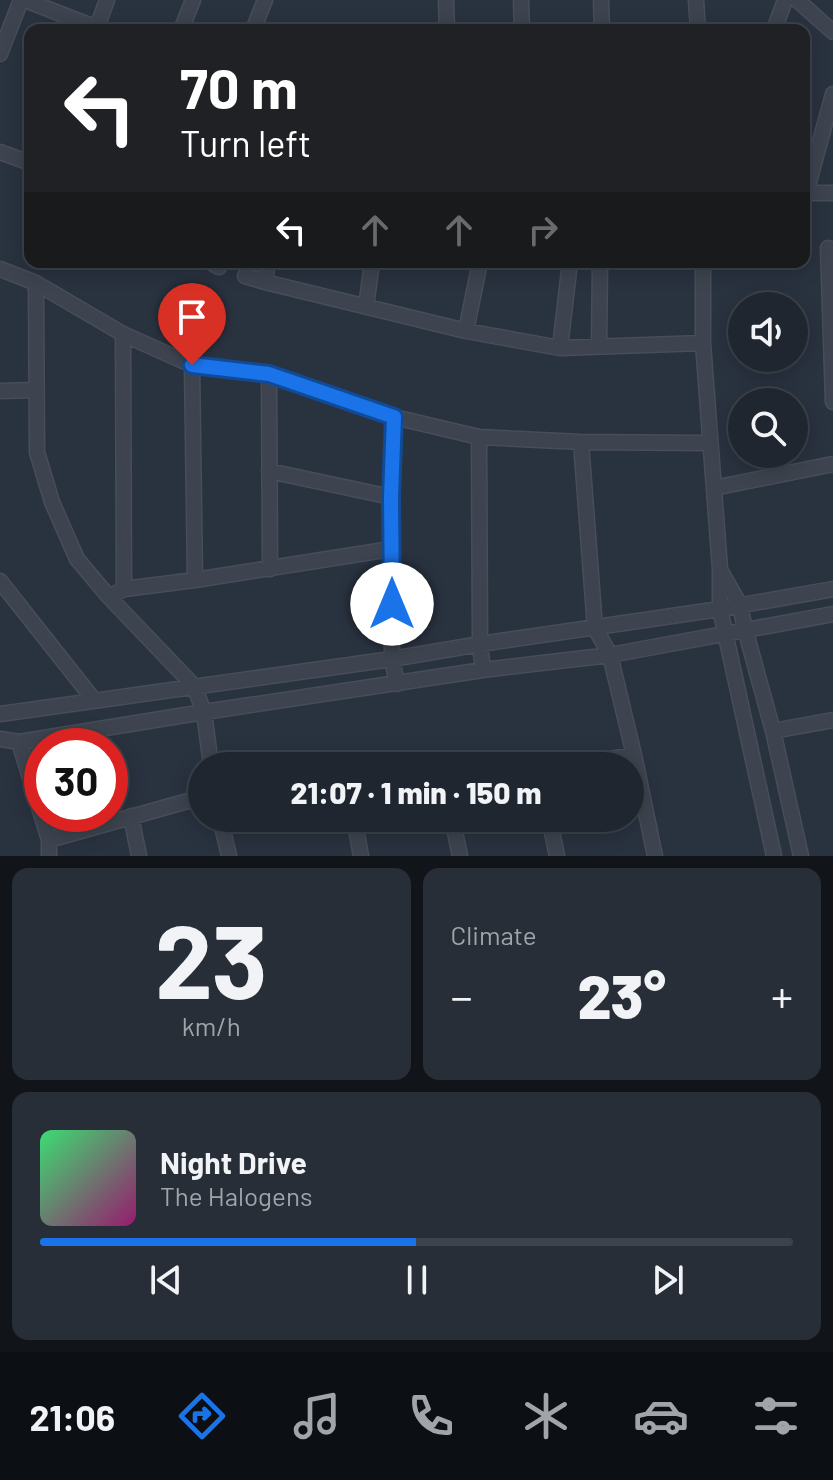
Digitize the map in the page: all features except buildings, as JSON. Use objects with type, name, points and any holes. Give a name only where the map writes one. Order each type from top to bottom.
[{"type":"street","points":[[0,54],[23,0],[83,24]]},
{"type":"street","points":[[98,24],[107,0]]},
{"type":"street","points":[[183,24],[193,0]]},
{"type":"street","points":[[255,24],[265,0]]},
{"type":"street","points":[[446,0],[447,24]]},
{"type":"street","points":[[521,0],[522,24]]},
{"type":"street","points":[[601,0],[602,24]]},
{"type":"street","points":[[696,0],[698,24]]},
{"type":"street","points":[[776,24],[785,0]]},
{"type":"street","points":[[797,0],[833,32]]},
{"type":"street","points":[[810,175],[833,94]]},
{"type":"street","points":[[0,152],[24,161]]},
{"type":"street","points":[[810,193],[833,193]]},
{"type":"street","points":[[828,248],[833,402]]},
{"type":"street","points":[[265,282],[267,268]]},
{"type":"street","points":[[366,307],[371,268]]},
{"type":"street","points":[[466,331],[479,268]]},
{"type":"street","points":[[560,348],[569,268]]},
{"type":"street","points":[[599,347],[600,268]]},
{"type":"street","points":[[703,268],[703,343],[720,569],[720,609],[774,856]]},
{"type":"street","points":[[0,269],[36,283],[123,334],[192,365],[269,374],[394,417],[479,437],[709,443]]},
{"type":"street","points":[[245,276],[466,331],[560,348],[703,343]]},
{"type":"street","points":[[36,283],[37,452],[52,502],[77,559],[194,686],[204,712],[209,752]]},
{"type":"street","points":[[123,334],[124,589]]},
{"type":"street","points":[[192,365],[195,580]]},
{"type":"street","points":[[269,374],[270,569]]},
{"type":"street","points":[[0,391],[36,390]]},
{"type":"street","points":[[394,417],[392,659],[397,684]]},
{"type":"street","points":[[479,437],[480,644],[483,670]]},
{"type":"street","points":[[581,442],[595,628],[610,655],[633,752]]},
{"type":"street","points":[[714,488],[833,464]]},
{"type":"street","points":[[269,471],[391,497]]},
{"type":"street","points":[[109,597],[124,589],[391,549]]},
{"type":"street","points":[[720,569],[740,605],[801,856]]},
{"type":"street","points":[[0,581],[94,700]]},
{"type":"street","points":[[0,714],[392,659],[833,589]]},
{"type":"street","points":[[0,739],[19,742],[483,670],[610,655],[833,614]]},
{"type":"street","points":[[773,731],[833,720]]},
{"type":"street","points":[[19,742],[49,840],[49,856]]},
{"type":"street","points":[[49,840],[188,801]]},
{"type":"street","points":[[644,803],[655,856]]},
{"type":"street","points":[[131,816],[139,856]]},
{"type":"street","points":[[223,832],[229,856]]},
{"type":"street","points":[[357,832],[361,856]]},
{"type":"street","points":[[455,832],[460,856]]},
{"type":"street","points":[[552,832],[557,856]]},
{"type":"route","points":[[192,365],[269,374],[394,417],[392,604]]}]
